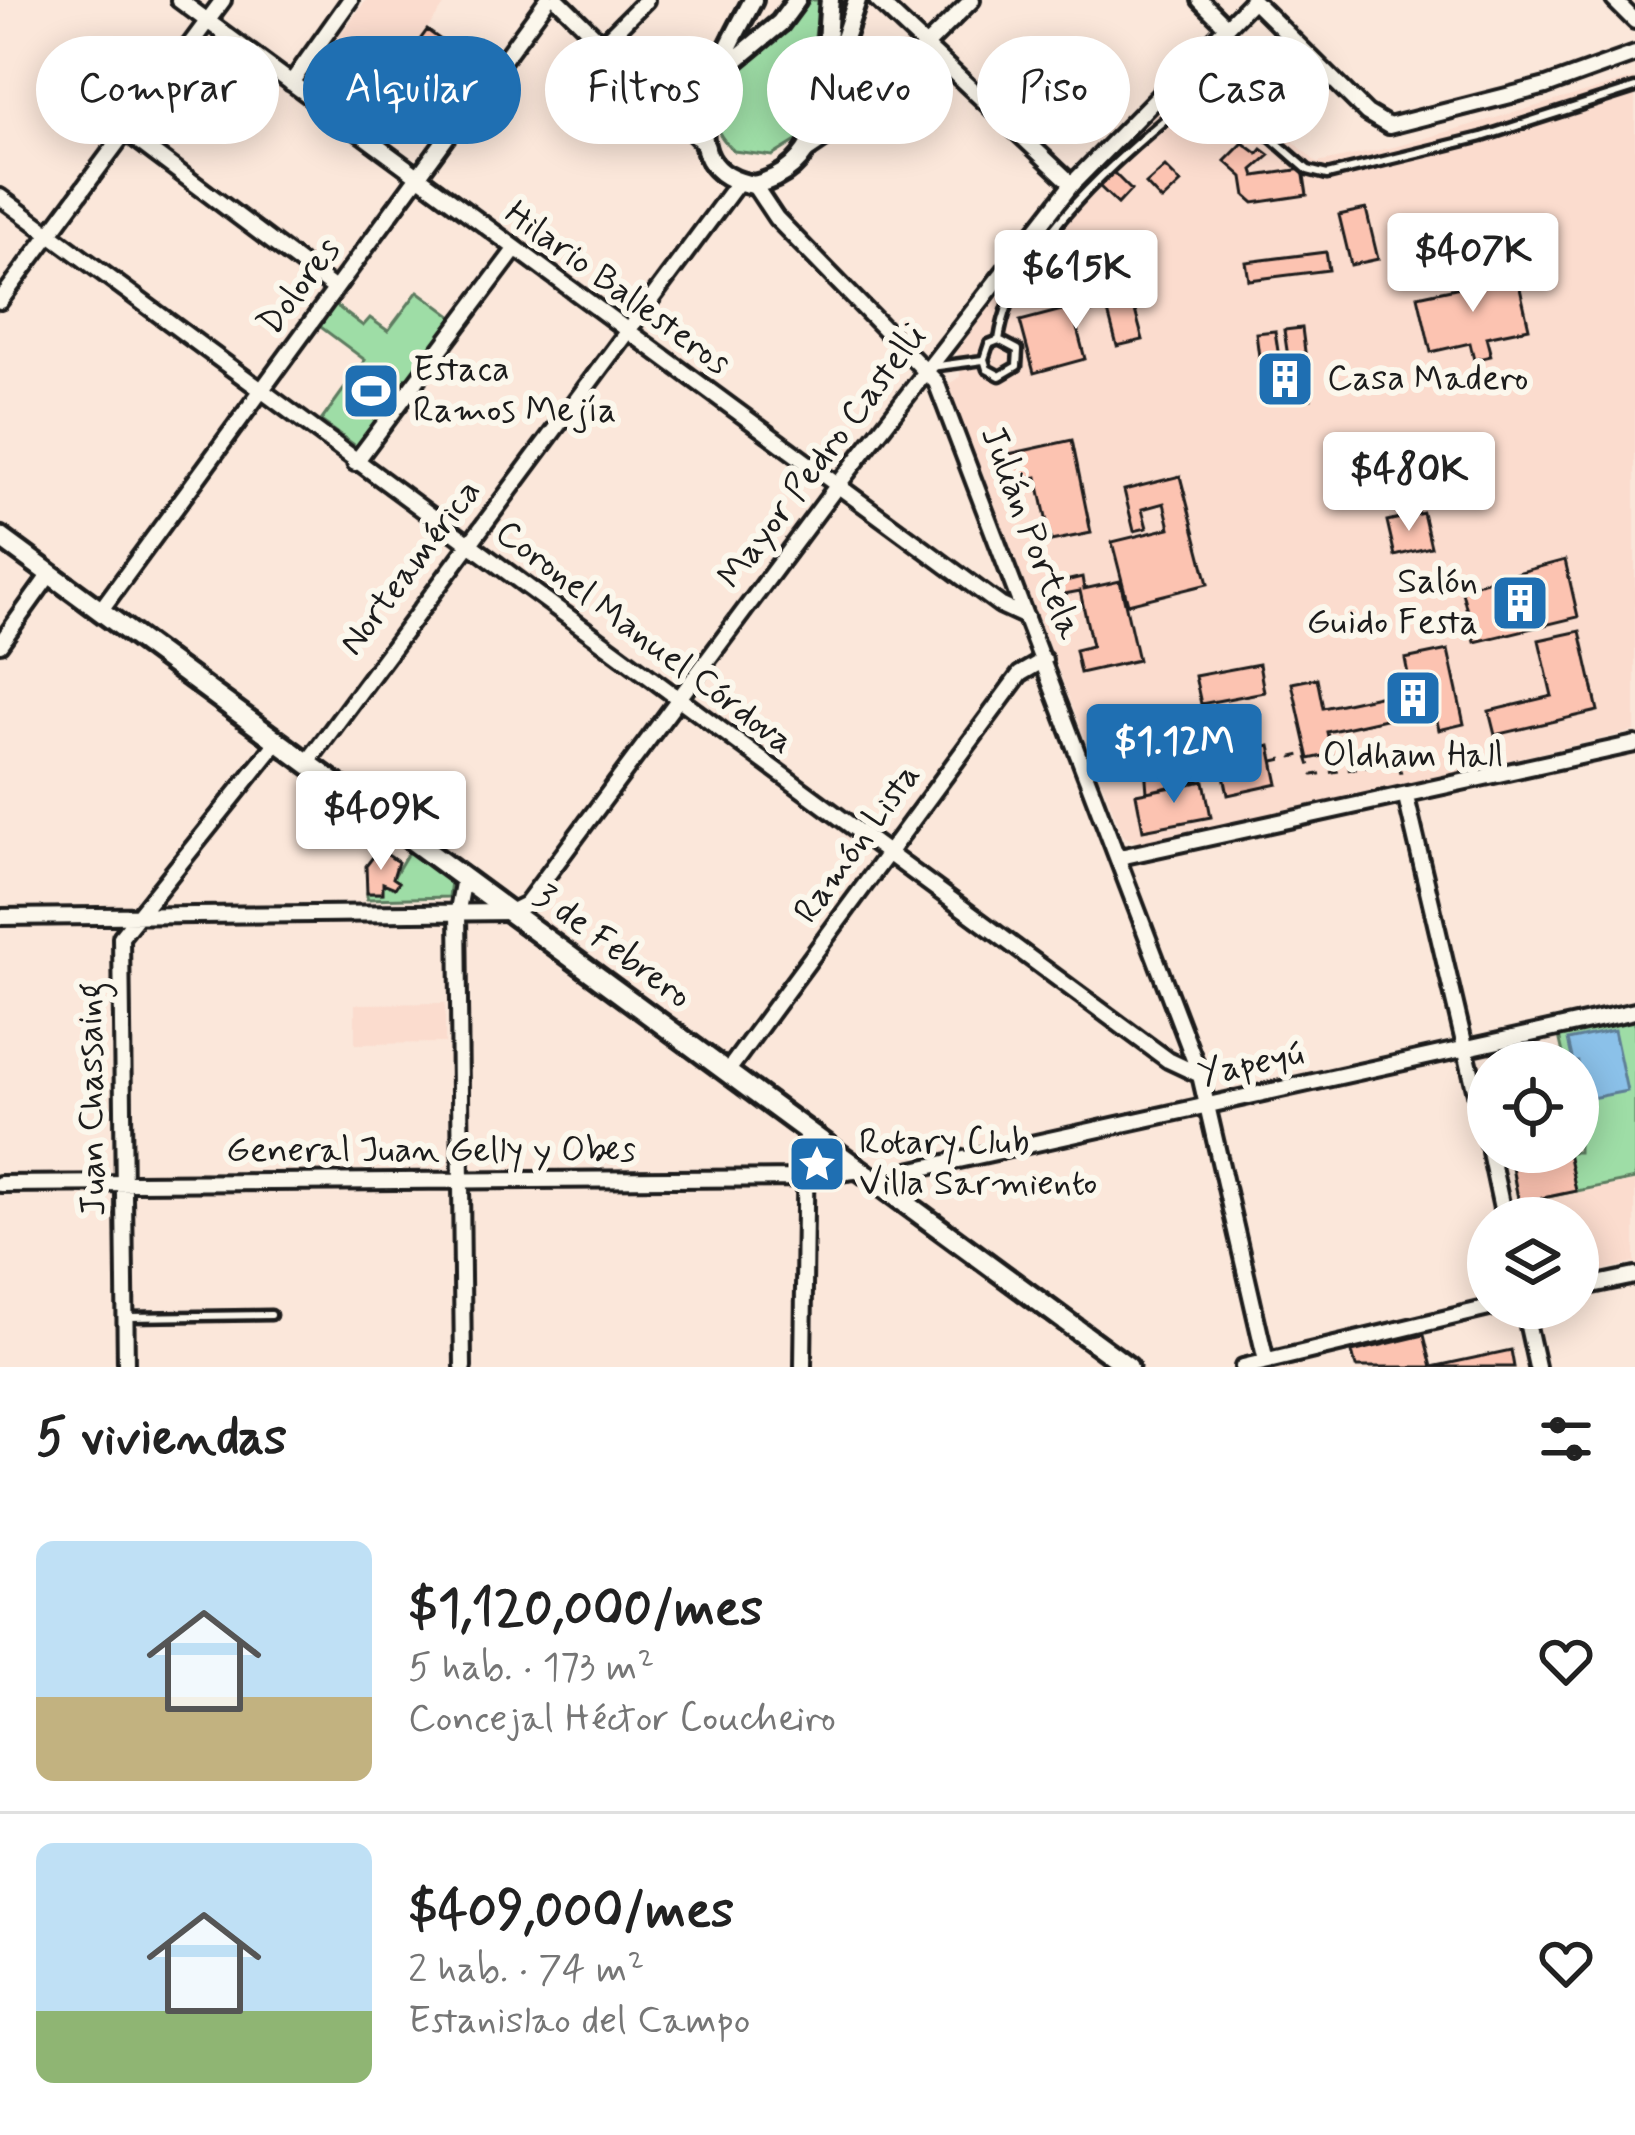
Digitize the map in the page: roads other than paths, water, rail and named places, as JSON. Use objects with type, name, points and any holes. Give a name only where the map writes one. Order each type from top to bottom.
[{"type":"main road","name":"3 de Febrero","points":[[0,537],[1128,1367]]},
{"type":"street","name":"Hilario Ballesteros","points":[[179,0],[837,487],[1000,605],[1026,617]]},
{"type":"street","points":[[197,36],[223,0]]},
{"type":"street","points":[[291,83],[350,0]]},
{"type":"street","name":"Dolores","points":[[100,611],[548,0]]},
{"type":"street","name":"Julián Portela","points":[[558,0],[594,36]]},
{"type":"street","points":[[610,36],[646,0]]},
{"type":"street","points":[[734,36],[753,0]]},
{"type":"street","points":[[743,54],[797,0]]},
{"type":"street","points":[[829,36],[830,0]]},
{"type":"street","points":[[845,36],[857,0]]},
{"type":"street","points":[[877,0],[915,36]]},
{"type":"street","name":"Norteamérica","points":[[936,36],[972,0]]},
{"type":"street","points":[[1200,0],[1225,25]]},
{"type":"street","points":[[1253,0],[1379,123],[1400,125],[1546,86],[1635,54]]},
{"type":"street","name":"Mayor Pedro Castelli","points":[[509,912],[526,904],[927,368],[1072,184],[1253,0]]},
{"type":"street","points":[[1614,0],[1635,21]]},
{"type":"street","points":[[953,72],[1072,184]]},
{"type":"street","points":[[0,301],[117,144]]},
{"type":"street","points":[[142,144],[335,289]]},
{"type":"street","name":"Julián Portela","points":[[704,144],[927,368],[1120,857],[1200,1076],[1267,1361]]},
{"type":"street","points":[[805,152],[808,144]]},
{"type":"street","name":"Norteamérica","points":[[307,763],[746,183],[817,144]]},
{"type":"street","name":"Coronel Manuel Córdova","points":[[0,197],[887,855],[1168,1060],[1200,1076]]},
{"type":"street","points":[[355,463],[514,251]]},
{"type":"street","points":[[0,644],[50,574]]},
{"type":"street","name":"Ramón Lista","points":[[727,1072],[1020,674],[1044,660]]},
{"type":"street","name":"Juan Chassaing","points":[[126,1367],[121,937],[278,741]]},
{"type":"street","points":[[1120,857],[1635,744]]},
{"type":"street","points":[[1406,797],[1467,1049]]},
{"type":"street","points":[[464,878],[458,910],[464,1367]]},
{"type":"street","points":[[0,917],[509,912]]},
{"type":"street","name":"Yapeyú","points":[[1502,1041],[1635,1011]]},
{"type":"street","name":"Yapeyú","points":[[883,1187],[909,1171],[1467,1049]]},
{"type":"street","points":[[803,1367],[806,1130]]},
{"type":"street","name":"General Juan Gelly y Obes","points":[[0,1184],[802,1178],[861,1170]]},
{"type":"street","points":[[1599,1284],[1635,1276]]},
{"type":"street","points":[[1243,1367],[1467,1313]]},
{"type":"street","points":[[1529,1329],[1537,1367]]},
{"type":"lane","points":[[999,340],[1008,304],[1029,262],[1093,184],[1196,94],[1221,94],[1308,170],[1327,175],[1482,137],[1635,88]]},
{"type":"lane","points":[[999,340],[1018,350],[1017,366],[1000,376],[987,368],[984,359],[989,344],[999,340]]},
{"type":"lane","points":[[927,368],[984,359]]},
{"type":"lane","points":[[125,1317],[271,1315]]},
{"type":"water","points":[[1614,1030],[1627,1091],[1599,1096],[1599,1041],[1568,1040]]},
{"type":"place","name":"Casa Madero","points":[[1285,379]]},
{"type":"place","name":"Estaca Ramos Mejía","points":[[371,391]]},
{"type":"place","name":"Salón Guido Festa","points":[[1520,603]]},
{"type":"place","name":"Oldham Hall","points":[[1413,698]]},
{"type":"place","name":"Rotary Club Villa Sarmiento","points":[[817,1164]]}]
